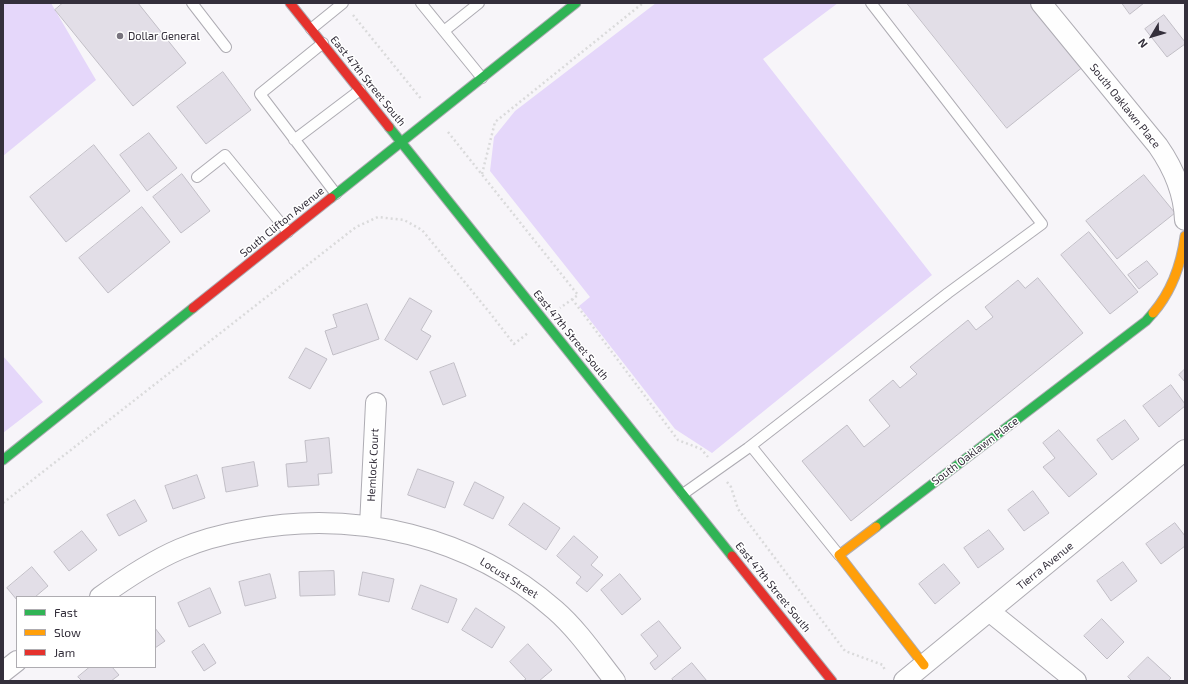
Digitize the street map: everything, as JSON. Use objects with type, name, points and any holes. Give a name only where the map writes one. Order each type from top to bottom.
[{"type":"street","name":"East 47th Street South","points":[[290,3],[832,681]]},
{"type":"street","name":"South Oaklawn Place","points":[[1041,3],[1167,159],[1179,185],[1185,220]]},
{"type":"street","name":"South Clifton Avenue","points":[[3,460],[435,116],[573,4]]},
{"type":"street","name":"South Oaklawn Place","points":[[838,555],[1146,321],[1164,299],[1175,278],[1182,255],[1185,236]]},
{"type":"street","name":"Hemlock Court","points":[[370,526],[376,403]]},
{"type":"street","name":"Tierra Avenue","points":[[896,678],[924,666],[1185,450]]},
{"type":"street","name":"Locust Street","points":[[101,596],[114,586],[155,561],[180,549],[233,532],[260,527],[301,523],[343,523],[370,526],[402,532],[448,545],[477,558],[515,579],[536,594],[570,624],[615,681]]},
{"type":"street","points":[[838,555],[924,666]]},
{"type":"street","points":[[989,611],[1076,681]]},
{"type":"street","points":[[3,672],[16,662]]},
{"type":"lane","points":[[192,3],[226,47]]},
{"type":"lane","points":[[422,3],[482,78]]},
{"type":"lane","points":[[444,31],[479,3]]},
{"type":"lane","points":[[683,494],[751,446],[948,293],[1042,224],[871,3]]},
{"type":"lane","points":[[311,29],[346,6]]},
{"type":"lane","points":[[322,43],[260,94],[336,194]]},
{"type":"lane","points":[[294,140],[360,90]]},
{"type":"lane","points":[[197,177],[225,155],[288,232]]},
{"type":"lane","points":[[751,446],[838,555]]},
{"type":"path","points":[[482,174],[495,122],[643,3]]},
{"type":"path","points":[[3,503],[356,227],[378,218],[404,220],[422,230],[514,344],[578,295],[346,6]]},
{"type":"path","points":[[572,299],[678,440],[701,449],[718,470],[731,487],[738,509],[844,651],[883,665],[896,678]]},
{"type":"shaded area","points":[[3,3],[51,3],[96,80],[3,156]]},
{"type":"shaded area","points":[[656,3],[838,3],[763,59],[932,275],[712,453],[675,429],[579,306],[590,297],[490,171],[494,137],[515,111]]},
{"type":"shaded area","points":[[3,356],[43,402],[3,433]]},
{"type":"building","name":"Dollar General","points":[[63,3],[138,3],[186,63],[133,106],[55,10]]},
{"type":"building","points":[[907,3],[1034,3],[1084,66],[1007,128]]},
{"type":"building","points":[[1122,3],[1144,3],[1130,14]]},
{"type":"building","points":[[1164,15],[1185,42],[1185,44],[1167,57],[1145,29]]},
{"type":"building","points":[[223,72],[251,110],[206,144],[177,107]]},
{"type":"building","points":[[149,133],[177,168],[147,191],[120,155]]},
{"type":"building","points":[[94,145],[130,191],[66,242],[30,197]]},
{"type":"building","points":[[182,174],[210,211],[181,233],[153,197]]},
{"type":"building","points":[[1144,175],[1175,213],[1117,259],[1086,221]]},
{"type":"building","points":[[142,207],[170,242],[108,293],[79,258]]},
{"type":"building","points":[[1089,232],[1138,292],[1110,314],[1061,255]]},
{"type":"building","points":[[1147,261],[1158,274],[1139,289],[1128,275]]},
{"type":"building","points":[[1038,278],[1083,333],[851,521],[802,461],[847,425],[864,447],[890,426],[869,400],[893,380],[900,388],[917,374],[910,367],[968,320],[976,330],[993,317],[985,307],[1018,280],[1025,288]]},
{"type":"building","points":[[410,298],[432,311],[421,330],[431,336],[417,360],[385,340]]},
{"type":"building","points":[[367,304],[379,339],[333,355],[325,331],[337,327],[333,315]]},
{"type":"building","points":[[306,348],[327,359],[310,389],[289,378]]},
{"type":"building","points":[[454,363],[466,396],[443,405],[430,372]]},
{"type":"building","points":[[1185,369],[1185,382],[1179,375]]},
{"type":"building","points":[[1171,385],[1185,406],[1159,427],[1143,406]]},
{"type":"building","points":[[1125,420],[1139,439],[1112,460],[1097,440]]},
{"type":"building","points":[[1059,430],[1097,474],[1069,497],[1043,467],[1055,458],[1043,443]]},
{"type":"building","points":[[329,438],[332,473],[318,474],[319,485],[288,487],[286,464],[307,462],[305,441]]},
{"type":"building","points":[[254,462],[258,486],[226,492],[222,468]]},
{"type":"building","points":[[418,469],[454,482],[445,508],[408,495]]},
{"type":"building","points":[[197,475],[205,498],[173,509],[165,486]]},
{"type":"building","points":[[475,482],[504,497],[493,519],[464,505]]},
{"type":"building","points":[[1033,491],[1049,513],[1024,531],[1008,510]]},
{"type":"building","points":[[135,500],[147,521],[119,536],[107,515]]},
{"type":"building","points":[[524,503],[560,528],[546,550],[509,525]]},
{"type":"building","points":[[1175,523],[1185,536],[1185,546],[1161,564],[1146,544]]},
{"type":"building","points":[[989,530],[1004,549],[978,568],[964,548]]},
{"type":"building","points":[[82,531],[97,550],[69,571],[54,552]]},
{"type":"building","points":[[574,536],[598,557],[591,565],[603,575],[587,592],[576,583],[581,577],[557,556]]},
{"type":"building","points":[[1123,562],[1137,581],[1111,601],[1097,581]]},
{"type":"building","points":[[944,564],[960,583],[935,604],[919,584]]},
{"type":"building","points":[[32,567],[48,586],[36,596],[16,596],[16,599],[7,588]]},
{"type":"building","points":[[334,571],[335,595],[300,596],[299,572]]},
{"type":"building","points":[[363,572],[394,579],[389,602],[359,595]]},
{"type":"building","points":[[270,574],[276,598],[245,606],[239,582]]},
{"type":"building","points":[[620,574],[641,599],[622,615],[601,590]]},
{"type":"building","points":[[421,585],[457,599],[448,623],[412,609]]},
{"type":"building","points":[[210,588],[221,613],[189,627],[178,603]]},
{"type":"building","points":[[476,608],[505,627],[492,648],[462,630]]},
{"type":"building","points":[[1102,619],[1124,642],[1107,659],[1084,636]]},
{"type":"building","points":[[659,621],[681,648],[655,670],[650,663],[658,656],[641,635]]},
{"type":"building","points":[[156,629],[165,641],[156,647]]},
{"type":"building","points":[[204,644],[216,663],[204,671],[192,652]]},
{"type":"building","points":[[528,644],[552,670],[539,681],[523,681],[526,679],[510,662]]},
{"type":"building","points":[[1148,657],[1171,678],[1168,681],[1132,681],[1128,677]]},
{"type":"building","points":[[692,663],[707,681],[674,681],[672,679]]},
{"type":"building","points":[[89,668],[113,668],[119,675],[111,681],[82,681],[78,677]]},
{"type":"traffic: fast","points":[[331,198],[576,3]]},
{"type":"traffic: fast","points":[[389,127],[732,556]]},
{"type":"traffic: fast","points":[[3,460],[193,308]]},
{"type":"traffic: fast","points":[[876,527],[1146,321],[1153,313]]},
{"type":"traffic: slow","points":[[1153,313],[1160,305],[1175,277],[1185,236]]},
{"type":"traffic: slow","points":[[876,527],[839,555],[924,665]]},
{"type":"traffic: jam","points":[[290,3],[389,127]]},
{"type":"traffic: jam","points":[[193,308],[331,198]]},
{"type":"traffic: jam","points":[[732,556],[832,681]]},
{"type":"place","name":"Dollar General","points":[[120,36]]}]
